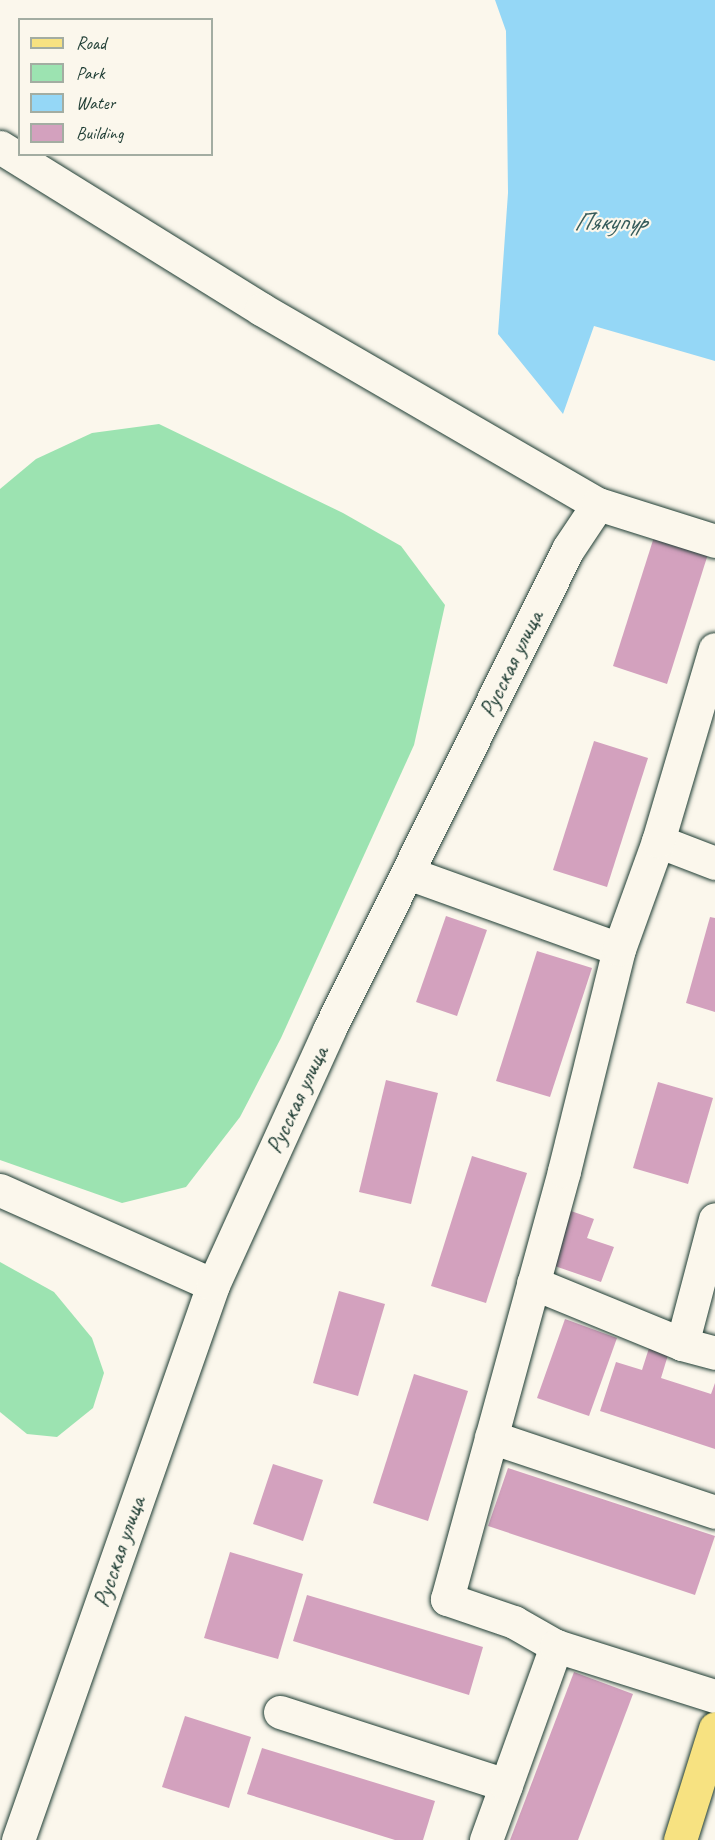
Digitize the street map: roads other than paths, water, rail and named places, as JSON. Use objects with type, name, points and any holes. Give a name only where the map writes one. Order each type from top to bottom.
[{"type":"main road","points":[[680,1840],[715,1729]]},
{"type":"street","points":[[0,147],[261,309],[598,504],[715,541]]},
{"type":"street","name":"Русская улица","points":[[18,1840],[213,1285],[329,1030],[568,549],[598,504]]},
{"type":"street","points":[[715,649],[707,711],[619,949],[533,1283],[447,1599],[513,1622],[556,1646],[715,1696]]},
{"type":"street","points":[[658,841],[715,863]]},
{"type":"street","points":[[408,873],[619,949]]},
{"type":"street","points":[[0,1190],[213,1285]]},
{"type":"street","points":[[682,1344],[715,1219]]},
{"type":"street","points":[[533,1283],[682,1344],[715,1353]]},
{"type":"street","points":[[492,1437],[715,1512]]},
{"type":"street","points":[[486,1840],[556,1646]]},
{"type":"street","points":[[280,1713],[506,1785]]},
{"type":"water","name":"Пякупур","points":[[495,0],[715,0],[715,361],[594,326],[563,414],[498,334],[508,193],[506,31]]}]
